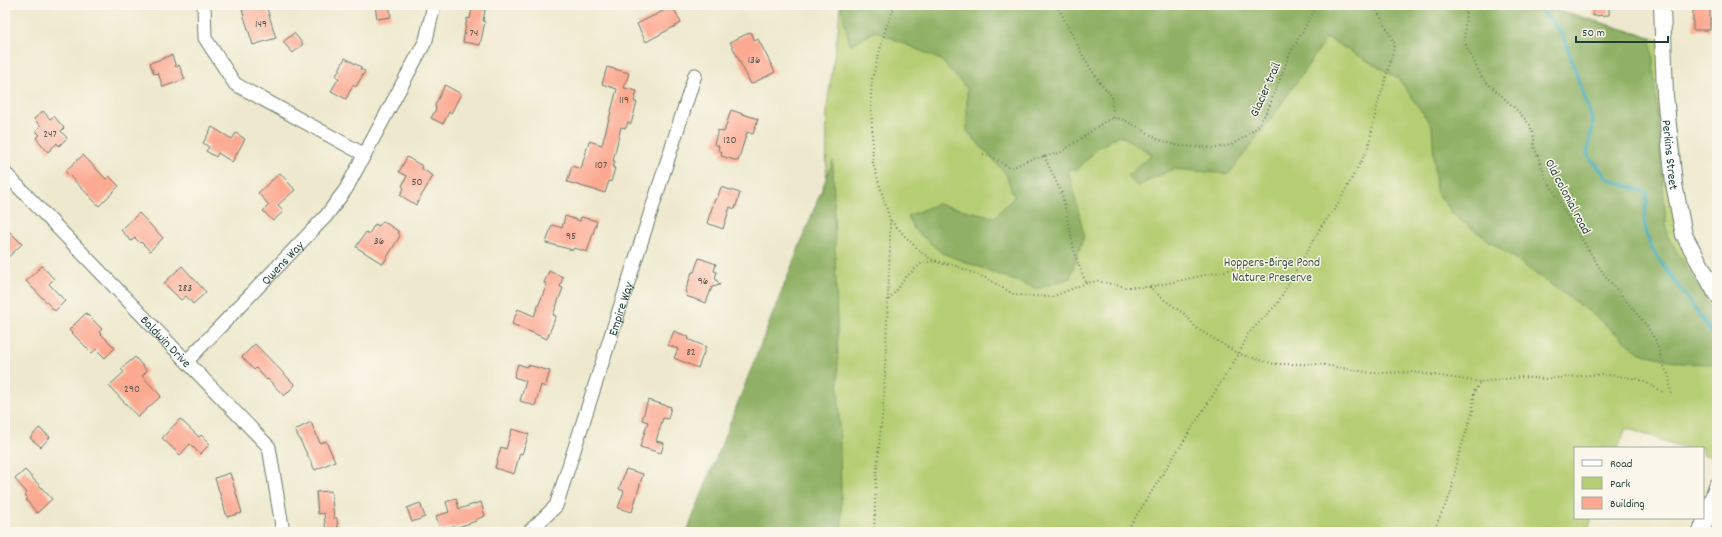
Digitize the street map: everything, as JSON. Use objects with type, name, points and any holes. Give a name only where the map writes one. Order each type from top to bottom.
[{"type":"street","points":[[204,5],[205,38],[234,84],[365,155]]},
{"type":"street","name":"Owens Way","points":[[187,361],[326,216],[346,189],[426,40],[434,5]]},
{"type":"street","name":"Perkins Street","points":[[1662,5],[1665,95],[1674,184],[1684,235],[1717,295]]},
{"type":"street","name":"Empire Way","points":[[529,532],[556,506],[696,75]]},
{"type":"street","name":"Baldwin Drive","points":[[5,173],[269,447],[283,532]]},
{"type":"street","points":[[1701,532],[1717,486]]},
{"type":"path","points":[[874,532],[876,478],[884,396],[889,300],[890,220],[873,163],[871,94],[872,79],[886,28],[895,5]]},
{"type":"path","points":[[983,154],[993,156],[1008,167],[1014,167],[1028,160],[1060,153],[1104,122],[1113,118],[1112,96],[1101,84],[1084,58],[1057,5]]},
{"type":"path","name":"Glacier trail","points":[[1113,118],[1122,119],[1159,140],[1180,146],[1216,148],[1237,142],[1258,126],[1268,109],[1276,84],[1289,56],[1317,5]]},
{"type":"path","points":[[1126,532],[1239,354],[1248,334],[1276,304],[1322,225],[1337,206],[1368,148],[1377,106],[1394,44],[1374,5]]},
{"type":"path","name":"Old colonial road","points":[[1464,5],[1466,11],[1464,41],[1482,78],[1519,112],[1530,125],[1534,138],[1534,146],[1546,178],[1569,219],[1603,273],[1646,325],[1655,339],[1665,369],[1669,376],[1671,395]]},
{"type":"path","points":[[1044,156],[1062,194],[1076,258],[1086,283]]},
{"type":"path","points":[[890,220],[914,246],[936,261]]},
{"type":"path","points":[[889,300],[906,277],[922,263],[936,261],[954,265],[988,278],[1015,295],[1052,297],[1086,283],[1098,281],[1125,288],[1150,287],[1270,261],[1302,258]]},
{"type":"path","points":[[1150,287],[1163,299],[1186,315],[1196,328],[1239,354],[1274,364],[1318,364],[1372,373],[1413,372],[1480,382],[1521,377],[1544,379],[1603,374],[1639,379],[1665,393]]},
{"type":"path","points":[[1433,532],[1451,493],[1457,460],[1473,410],[1474,392],[1480,382]]},
{"type":"green space","name":"Hoppers-Birge Pond Nature Preserve","points":[[840,5],[1544,5],[1663,41],[1684,235],[1717,295],[1717,452],[1715,458],[1704,454],[1704,447],[1682,447],[1626,428],[1618,447],[1574,447],[1574,519],[1592,519],[1587,532],[815,532],[826,203],[827,107],[839,23]]},
{"type":"green space","points":[[841,5],[1534,5],[1651,38],[1667,235],[1717,318],[1717,357],[1712,364],[1682,363],[1640,353],[1591,313],[1456,217],[1436,191],[1432,126],[1398,78],[1327,38],[1277,110],[1229,174],[1173,169],[1137,186],[1127,176],[1152,154],[1120,135],[1098,148],[1077,170],[1068,169],[1084,235],[1070,278],[1037,289],[942,253],[914,229],[908,216],[937,204],[995,217],[1014,197],[1006,174],[967,131],[967,89],[941,60],[876,31],[850,45]]},
{"type":"green space","points":[[833,161],[842,532],[687,532]]},
{"type":"building","points":[[247,5],[266,5],[276,38],[253,45],[242,10],[248,8]]},
{"type":"building","points":[[375,5],[389,5],[391,17],[377,19]]},
{"type":"building","points":[[1593,5],[1609,5],[1609,15],[1593,16]]},
{"type":"building","points":[[1693,5],[1710,5],[1710,30],[1693,30]]},
{"type":"building","points":[[472,7],[485,10],[483,21],[485,22],[480,45],[463,42],[467,18],[470,19]]},
{"type":"building","points":[[673,7],[681,23],[646,42],[637,24]]},
{"type":"building","points":[[751,32],[755,41],[758,39],[775,72],[751,84],[730,42]]},
{"type":"building","points":[[294,33],[303,44],[293,53],[283,42]]},
{"type":"building","points":[[172,55],[176,67],[179,65],[185,79],[163,87],[158,73],[154,74],[150,63]]},
{"type":"building","points":[[345,58],[365,71],[356,87],[353,85],[346,99],[331,91],[339,78],[336,76]]},
{"type":"building","points":[[607,67],[629,73],[624,88],[637,91],[634,102],[637,102],[631,124],[628,122],[626,128],[621,127],[613,161],[615,161],[613,168],[615,168],[611,182],[609,181],[605,193],[567,182],[572,166],[581,169],[589,141],[602,145],[617,89],[602,84]]},
{"type":"building","points":[[445,85],[461,94],[451,113],[449,112],[443,124],[431,118],[436,109],[435,105]]},
{"type":"building","points":[[731,110],[758,119],[753,134],[747,132],[738,161],[721,156],[722,152],[718,150],[719,146],[714,144],[718,130],[724,132]]},
{"type":"building","points":[[43,111],[50,119],[54,116],[64,128],[61,131],[67,138],[59,146],[57,143],[48,152],[36,138],[40,135],[36,131],[41,126],[34,119]]},
{"type":"building","points":[[212,127],[232,139],[236,133],[245,139],[232,162],[218,153],[216,157],[206,151],[209,147],[203,143]]},
{"type":"building","points":[[83,155],[106,179],[109,176],[119,186],[99,206],[65,171]]},
{"type":"building","points":[[407,157],[422,166],[421,168],[433,176],[416,205],[400,195],[404,188],[402,186],[407,176],[399,172]]},
{"type":"building","points":[[280,173],[295,190],[278,205],[284,211],[273,221],[263,211],[269,205],[258,193]]},
{"type":"building","points":[[721,187],[740,193],[735,209],[730,207],[723,229],[707,223],[715,199],[717,199]]},
{"type":"building","points":[[139,213],[163,238],[150,251],[135,238],[131,241],[121,230]]},
{"type":"building","points":[[565,216],[580,221],[581,217],[597,221],[587,252],[546,243],[552,225],[562,228]]},
{"type":"building","points":[[383,221],[398,231],[400,236],[383,264],[356,247],[366,232],[369,234],[375,224],[379,226]]},
{"type":"building","points":[[5,227],[22,244],[5,260]]},
{"type":"building","points":[[699,258],[716,264],[714,271],[717,272],[715,278],[720,285],[712,287],[706,303],[686,296],[687,293],[685,292]]},
{"type":"building","points":[[42,266],[54,279],[49,284],[65,301],[55,311],[26,281]]},
{"type":"building","points":[[182,266],[206,292],[193,304],[186,296],[181,300],[164,283]]},
{"type":"building","points":[[549,271],[563,277],[560,287],[563,288],[553,315],[556,316],[547,339],[512,324],[518,309],[534,316],[547,284],[544,283]]},
{"type":"building","points":[[86,313],[102,329],[99,332],[115,348],[105,358],[96,349],[92,353],[69,330]]},
{"type":"building","points":[[674,331],[689,337],[688,339],[706,347],[698,368],[674,358],[678,349],[668,345]]},
{"type":"building","points":[[255,344],[295,385],[284,396],[268,379],[267,380],[256,368],[254,370],[242,357]]},
{"type":"building","points":[[135,357],[147,371],[142,376],[161,396],[138,417],[109,386],[124,372],[121,369]]},
{"type":"building","points":[[518,364],[550,371],[545,387],[541,385],[535,406],[520,401],[526,381],[514,377]]},
{"type":"building","points":[[648,400],[671,407],[668,419],[663,418],[656,441],[664,443],[661,453],[640,447],[648,422],[642,420]]},
{"type":"building","points":[[180,419],[199,437],[201,435],[210,444],[200,454],[190,444],[180,455],[162,438]]},
{"type":"building","points":[[311,422],[320,443],[326,441],[335,461],[315,470],[295,430]]},
{"type":"building","points":[[39,428],[50,437],[41,447],[30,438]]},
{"type":"building","points":[[512,429],[529,434],[522,454],[520,453],[514,474],[495,468],[501,447],[506,449]]},
{"type":"building","points":[[626,469],[643,474],[632,512],[618,508],[624,491],[619,489]]},
{"type":"building","points":[[25,470],[52,499],[37,513],[26,500],[28,498],[25,495],[27,493],[15,479]]},
{"type":"building","points":[[230,473],[242,513],[227,517],[215,478]]},
{"type":"building","points":[[331,491],[334,518],[337,518],[338,531],[326,532],[324,513],[318,514],[316,492]]},
{"type":"building","points":[[456,498],[459,509],[481,502],[485,516],[477,519],[476,521],[455,528],[454,526],[441,531],[436,516],[449,512],[446,502]]},
{"type":"building","points":[[420,503],[425,517],[412,522],[407,508]]},
{"type":"waterway","points":[[1537,5],[1563,35],[1593,122],[1587,154],[1608,179],[1647,193],[1644,223],[1651,248],[1717,340]]}]
